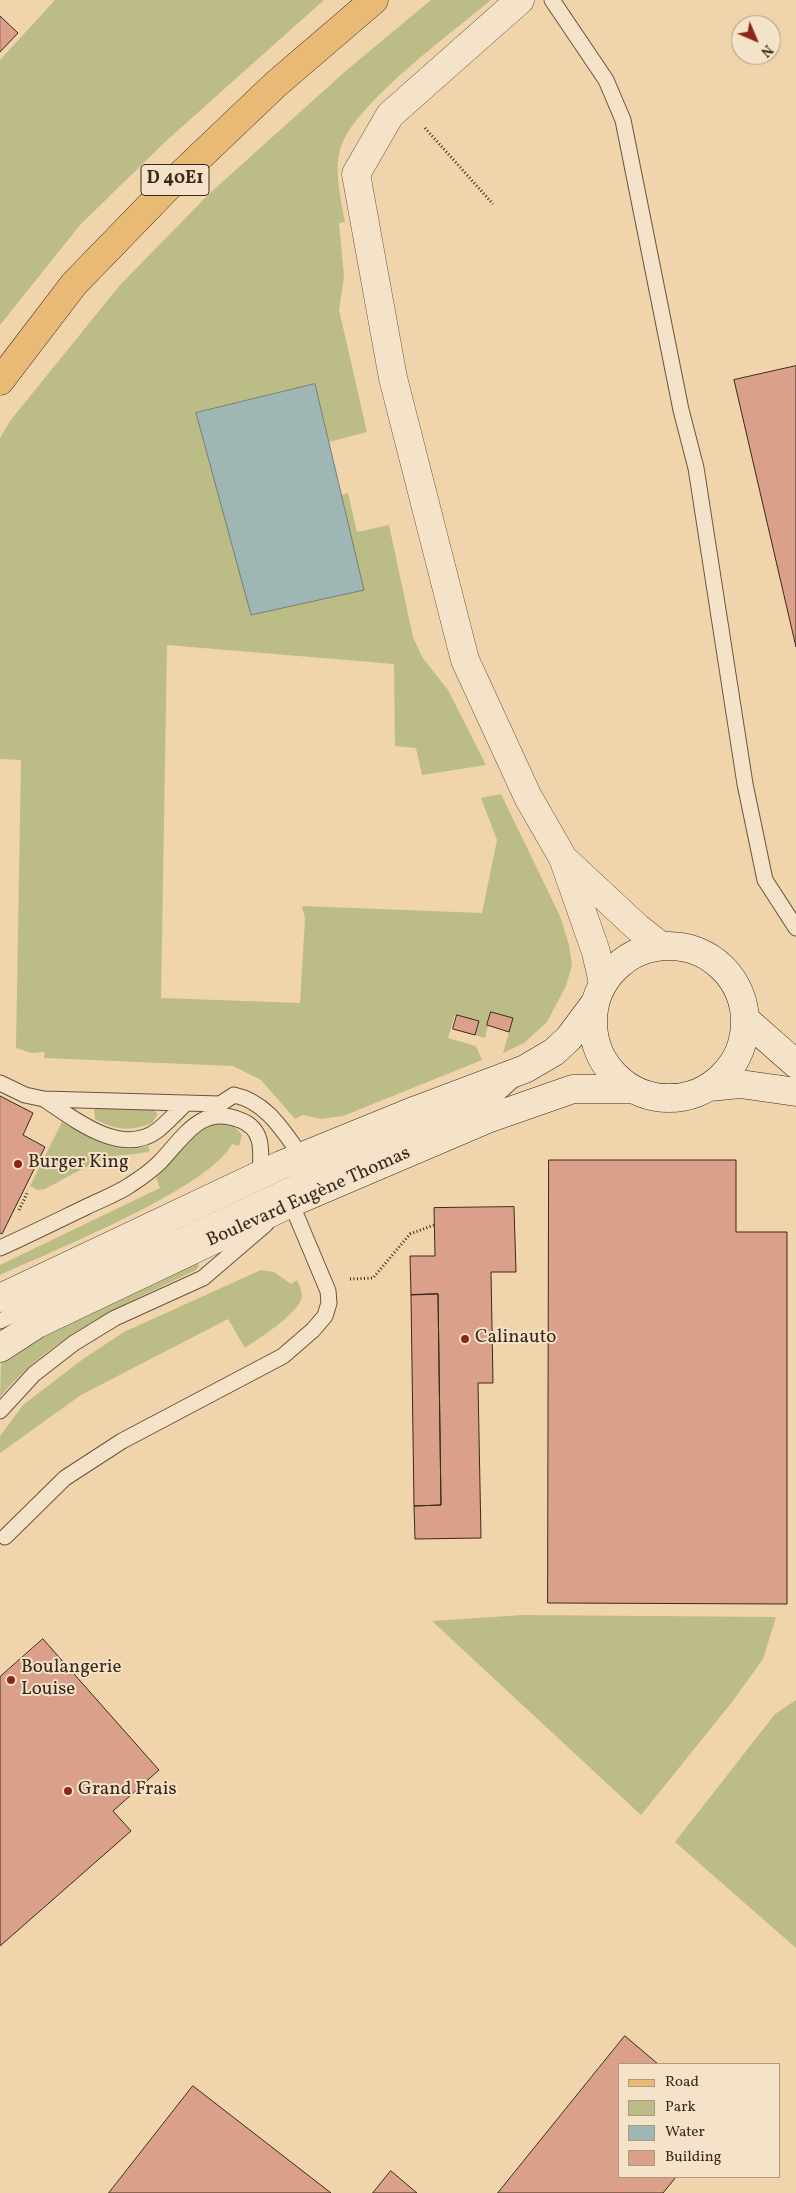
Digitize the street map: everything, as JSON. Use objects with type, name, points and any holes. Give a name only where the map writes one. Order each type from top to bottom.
[{"type":"main road","name":"D 40E1","points":[[0,382],[74,284],[171,184],[276,84],[374,0]]},
{"type":"main road","points":[[520,0],[390,115],[356,174],[393,378],[465,660],[528,797],[563,858],[596,952],[599,993],[592,1023],[595,1043],[603,1061],[615,1077],[631,1089],[650,1096],[670,1099],[690,1096],[709,1087],[729,1070],[741,1046],[746,1020],[742,999],[718,963],[699,952],[678,946],[661,946],[635,954],[618,966],[599,993]]},
{"type":"main road","points":[[563,858],[638,928],[661,946]]},
{"type":"main road","name":"Boulevard Eugène Thomas","points":[[0,1298],[260,1175],[416,1110],[525,1069],[559,1047],[569,1038],[599,993]]},
{"type":"main road","points":[[746,1020],[796,1064]]},
{"type":"main road","points":[[709,1087],[740,1084],[796,1092]]},
{"type":"main road","name":"Boulevard Eugène Thomas","points":[[0,1348],[37,1324],[291,1204],[490,1118],[573,1089],[631,1089]]},
{"type":"lane","points":[[552,0],[606,80],[623,120],[681,410],[696,468],[745,784],[765,880],[796,928]]},
{"type":"lane","points":[[0,1321],[308,1176],[490,1101],[525,1069]]},
{"type":"lane","points":[[0,1082],[25,1095],[44,1099],[220,1104],[234,1095],[246,1098],[263,1107],[302,1157]]},
{"type":"lane","points":[[44,1099],[75,1120],[125,1141],[143,1138],[157,1131],[186,1103]]},
{"type":"lane","points":[[0,1248],[129,1186],[159,1163],[195,1124],[209,1116],[223,1115],[233,1117],[244,1121],[257,1132],[261,1142],[260,1175]]},
{"type":"lane","points":[[0,1411],[34,1374],[74,1343],[116,1318],[203,1278],[291,1204],[328,1291],[330,1303],[325,1316],[313,1330],[283,1356],[122,1441],[65,1478],[5,1537]]},
{"type":"path","points":[[403,103],[493,204]]},
{"type":"path","points":[[328,1291],[351,1278],[373,1278],[410,1234],[434,1225]]},
{"type":"green space","points":[[55,0],[324,0],[166,141],[80,225],[0,325],[0,60]]},
{"type":"green space","points":[[431,0],[491,0],[383,91],[363,112],[348,132],[338,159],[339,186],[345,222],[339,223],[344,276],[339,310],[367,432],[329,442],[315,384],[196,413],[363,590],[341,495],[348,493],[357,532],[389,525],[413,637],[422,657],[448,690],[486,765],[422,775],[416,748],[395,746],[394,664],[167,645],[161,998],[300,1003],[305,919],[302,906],[482,913],[497,840],[481,798],[501,794],[560,916],[569,945],[572,965],[566,986],[547,1022],[524,1043],[503,1053],[513,1018],[491,1012],[485,1038],[475,1035],[479,1021],[455,1015],[448,1038],[476,1046],[482,1060],[343,1116],[321,1119],[303,1115],[295,1119],[261,1080],[233,1066],[44,1058],[45,1052],[31,1053],[16,1048],[21,760],[0,759],[0,438],[10,421],[120,285],[209,194],[348,69]]},
{"type":"green space","points":[[94,1109],[152,1109],[158,1114],[152,1123],[130,1129],[109,1126],[95,1119]]},
{"type":"green space","points":[[62,1122],[93,1139],[114,1147],[125,1149],[148,1146],[150,1151],[104,1159],[45,1189],[38,1190],[30,1186]]},
{"type":"green space","points":[[219,1122],[231,1123],[242,1135],[239,1146],[232,1144],[218,1161],[194,1180],[162,1199],[90,1235],[0,1275],[0,1265],[160,1188],[156,1178],[197,1131],[206,1125]]},
{"type":"green space","points":[[197,1261],[199,1266],[196,1270],[116,1309],[66,1339],[20,1375],[0,1397],[1,1363],[54,1331]]},
{"type":"green space","points":[[261,1270],[274,1272],[291,1284],[297,1280],[301,1290],[300,1302],[278,1325],[245,1348],[228,1319],[81,1395],[0,1453],[0,1436],[23,1405],[83,1359],[124,1332]]},
{"type":"green space","points":[[523,1615],[776,1617],[763,1659],[732,1702],[641,1815],[432,1621]]},
{"type":"green space","points":[[796,1700],[796,1948],[675,1842],[775,1714]]},
{"type":"water","points":[[315,384],[364,590],[251,615],[196,413]]},
{"type":"building","points":[[0,16],[18,33],[0,52]]},
{"type":"building","points":[[796,366],[796,647],[734,380]]},
{"type":"building","points":[[491,1012],[513,1018],[509,1032],[487,1025]]},
{"type":"building","points":[[457,1015],[479,1021],[475,1035],[453,1029]]},
{"type":"building","name":"Burger King","points":[[0,1096],[33,1113],[23,1135],[45,1147],[2,1234],[0,1233]]},
{"type":"building","points":[[549,1160],[736,1160],[736,1232],[787,1232],[787,1604],[548,1603]]},
{"type":"building","name":"Calinauto","points":[[514,1207],[516,1272],[491,1272],[493,1383],[478,1383],[481,1538],[415,1539],[414,1506],[441,1505],[438,1294],[411,1295],[410,1256],[435,1256],[434,1208]]},
{"type":"building","points":[[438,1294],[441,1505],[414,1506],[411,1295]]},
{"type":"building","name":"Grand Frais","points":[[43,1639],[159,1770],[113,1811],[131,1831],[0,1946],[0,1677]]},
{"type":"building","points":[[625,2036],[657,2063],[618,2063],[618,2178],[675,2178],[663,2193],[498,2193]]},
{"type":"building","points":[[193,2086],[331,2193],[109,2193]]},
{"type":"building","points":[[391,2171],[417,2193],[373,2193]]},
{"type":"place","name":"Burger King","points":[[18,1164]]},
{"type":"place","name":"Calinauto","points":[[465,1339]]},
{"type":"place","name":"Boulangerie Louise","points":[[11,1680]]},
{"type":"place","name":"Grand Frais","points":[[68,1791]]}]
